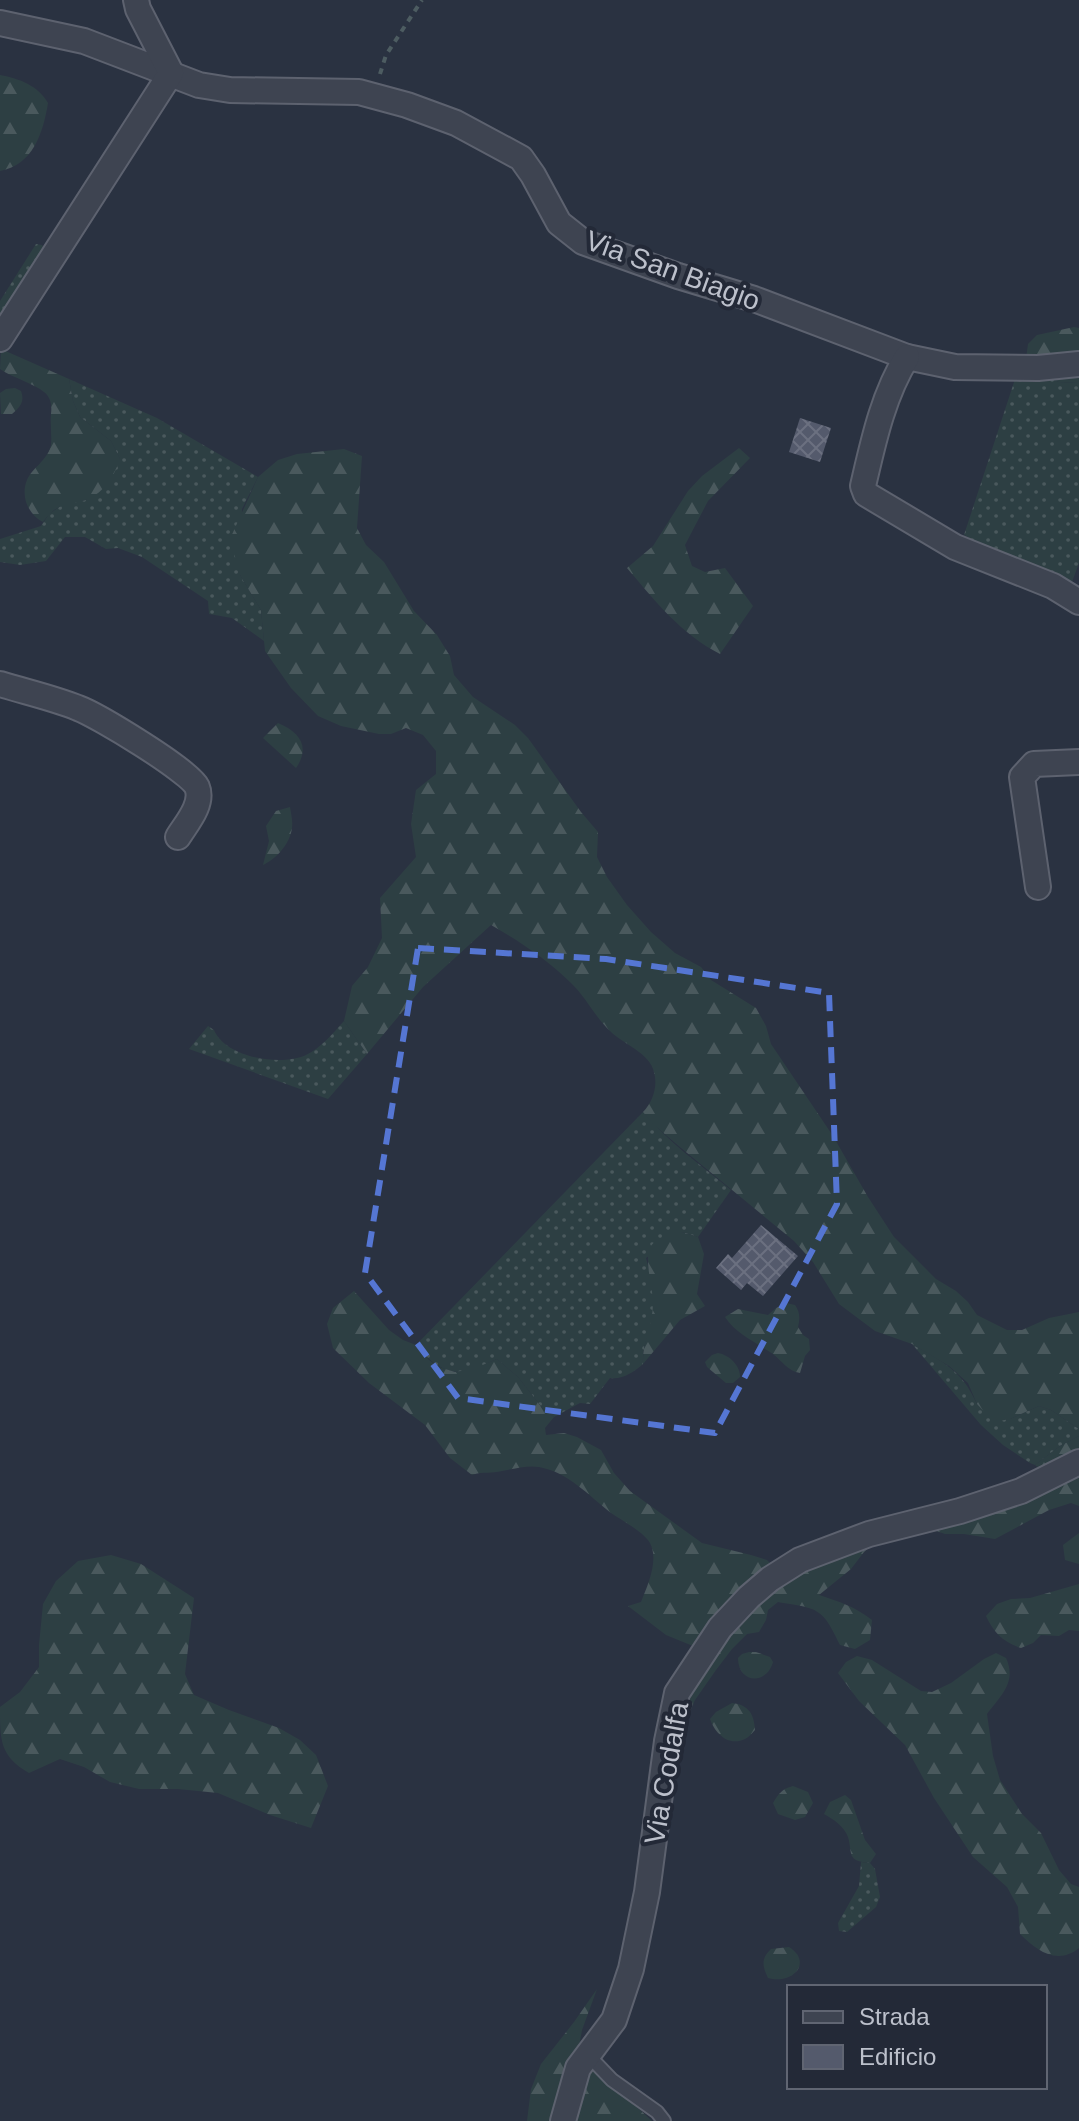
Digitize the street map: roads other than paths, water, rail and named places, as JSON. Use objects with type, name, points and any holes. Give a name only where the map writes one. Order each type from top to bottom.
[{"type":"street","points":[[0,339],[171,73],[136,0]]},
{"type":"street","name":"Via San Biagio","points":[[0,23],[84,41],[199,85],[230,90],[359,92],[456,123],[521,158],[559,223],[583,242],[754,299],[907,357],[955,367],[1038,368],[1079,364]]},
{"type":"street","points":[[907,357],[894,377],[875,439],[863,486],[866,494],[955,547],[1053,586],[1079,602]]},
{"type":"street","points":[[0,684],[80,708],[188,776],[198,788],[198,803],[178,837]]},
{"type":"street","points":[[1038,887],[1022,777],[1034,764],[1079,762]]},
{"type":"street","name":"Via Codalfa","points":[[563,2121],[578,2068],[614,2020],[631,1969],[647,1892],[667,1741],[677,1693],[720,1628],[760,1588],[800,1560],[869,1534],[960,1511],[1021,1491],[1079,1462]]},
{"type":"lane","points":[[588,2055],[612,2080],[657,2112],[664,2121]]}]
